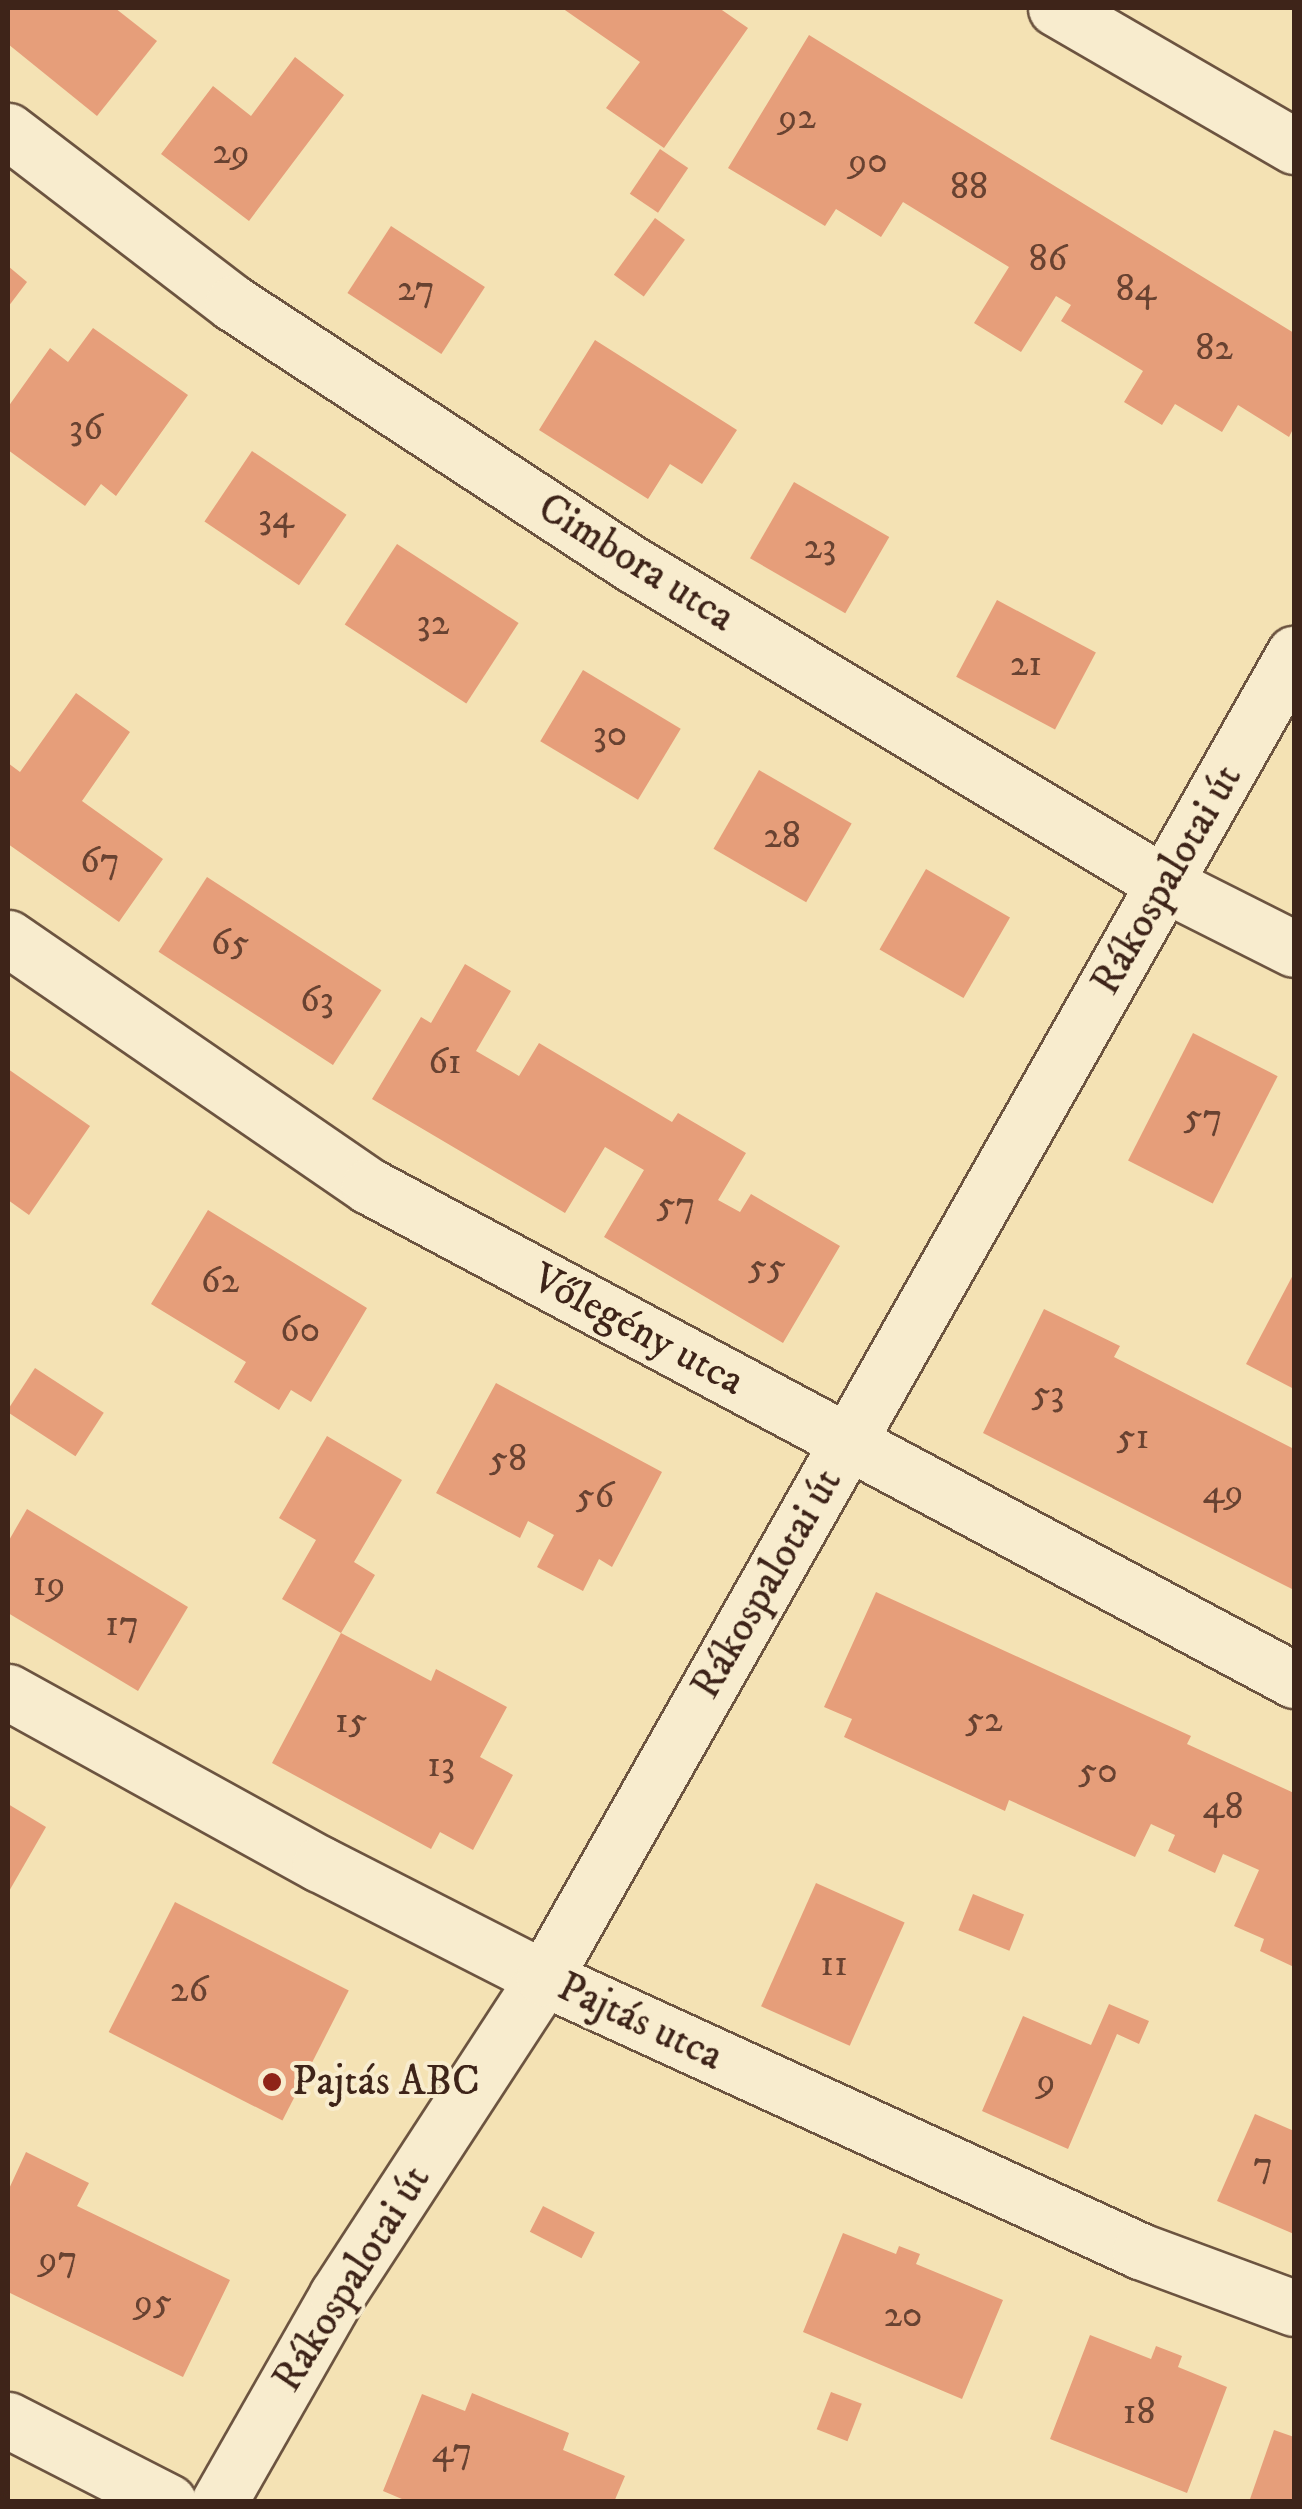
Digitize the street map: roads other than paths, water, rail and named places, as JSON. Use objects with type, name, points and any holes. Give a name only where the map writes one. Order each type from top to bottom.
[{"type":"street","points":[[1056,8],[1294,146]]},
{"type":"street","name":"Cimbora utca","points":[[8,130],[233,303],[632,564],[1165,884],[1294,949]]},
{"type":"street","name":"Rákospalotai út","points":[[219,2502],[338,2295],[544,1978],[1294,654]]},
{"type":"street","name":"Vőlegény utca","points":[[8,938],[368,1186],[1294,1680]]},
{"type":"street","name":"Pajtás utca","points":[[8,1692],[320,1864],[544,1978],[1140,2251],[1294,2308]]},
{"type":"street","points":[[8,2420],[168,2502]]},
{"type":"place","name":"Pajtás ABC","points":[[272,2082]]}]
